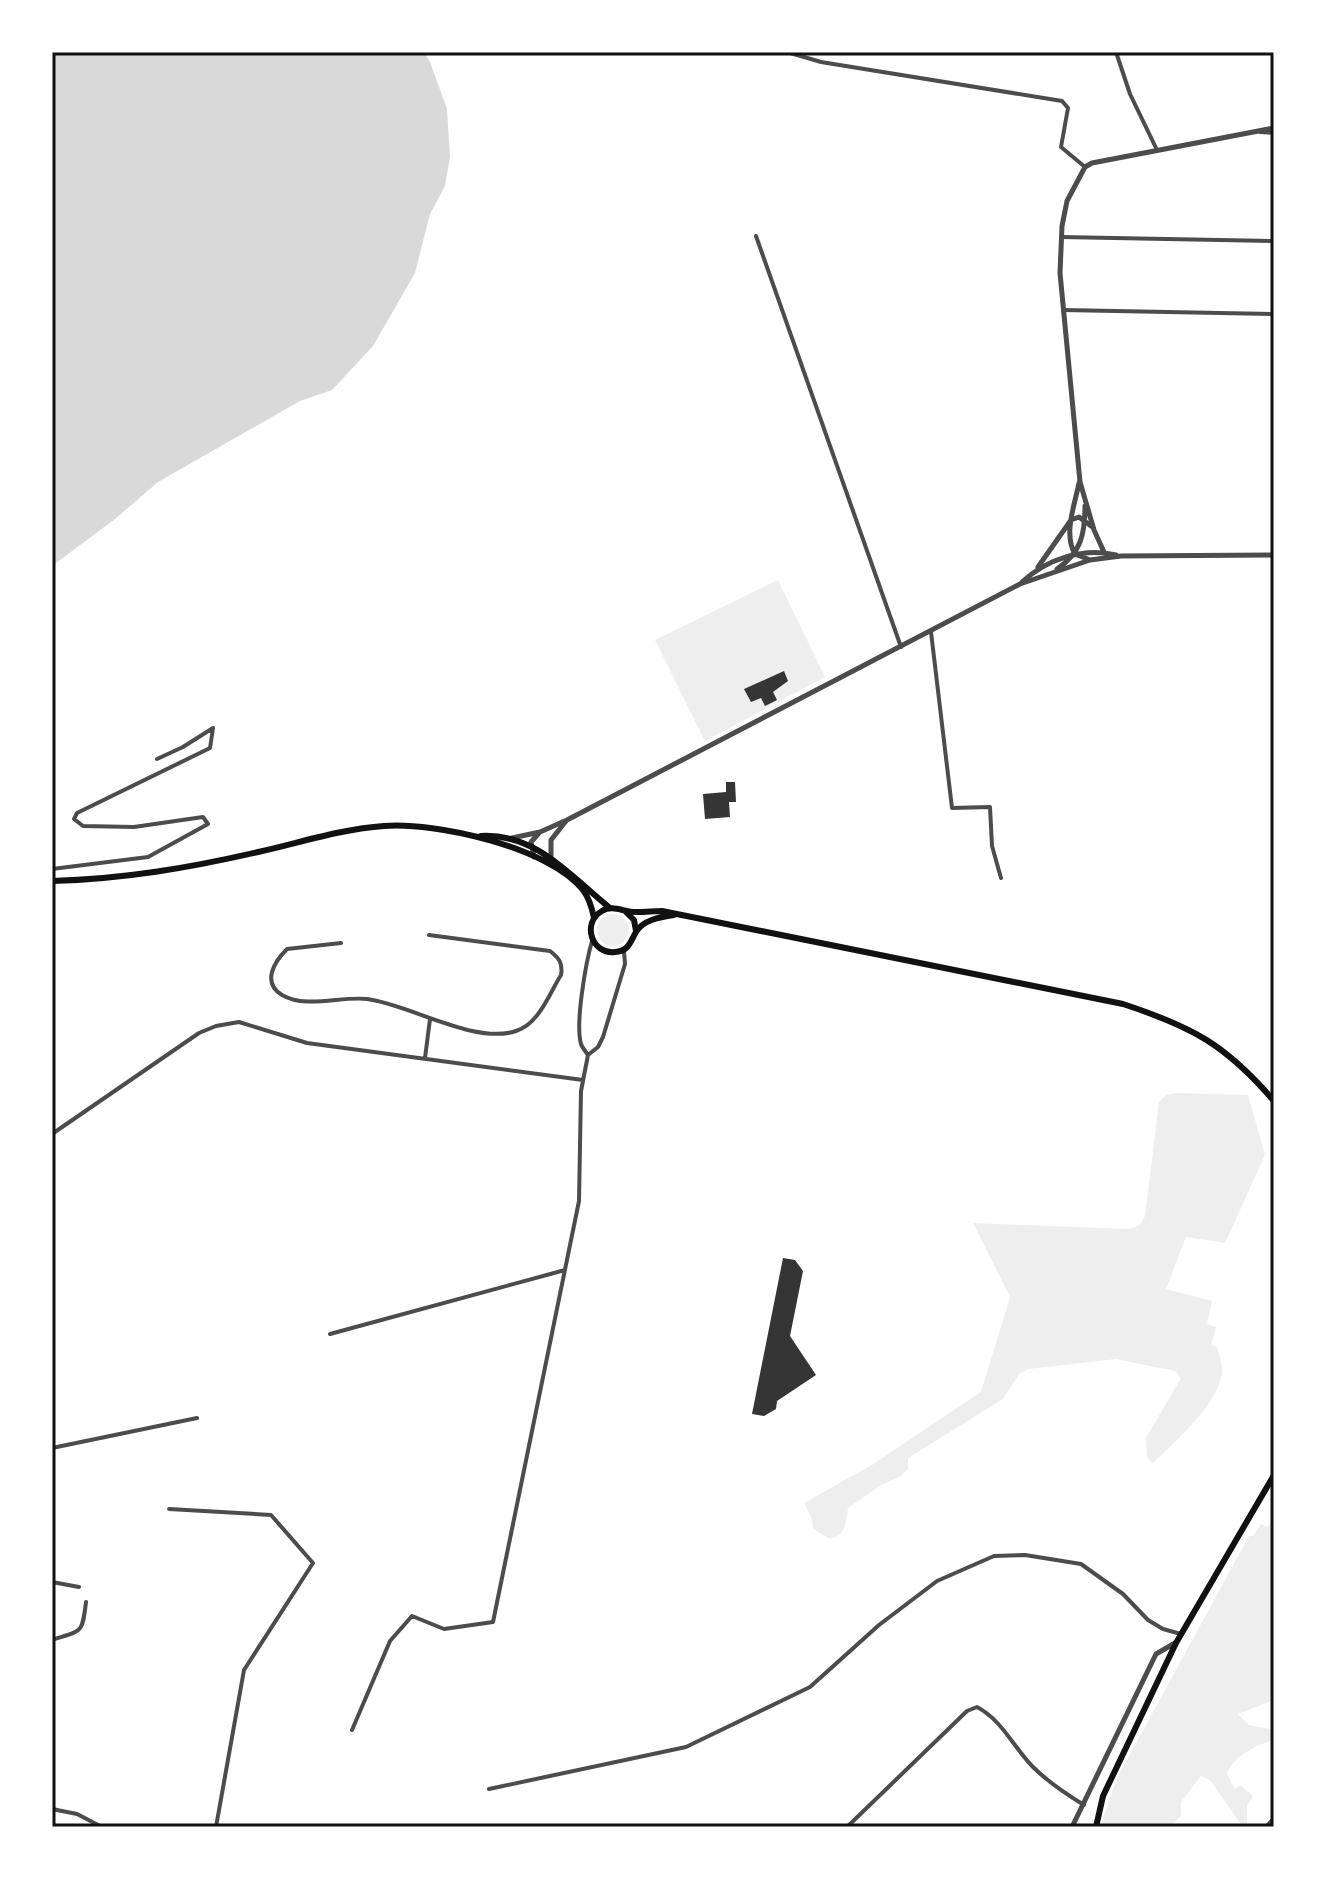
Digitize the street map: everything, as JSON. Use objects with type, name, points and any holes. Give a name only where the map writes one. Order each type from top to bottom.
[{"type":"main road","points":[[52,881],[151,874],[384,826],[434,829],[477,837],[534,857],[575,881],[588,897],[594,918]]},
{"type":"main road","points":[[477,837],[507,838],[532,846],[573,873],[610,908],[626,912],[662,911],[1123,1004],[1173,1021],[1211,1041],[1253,1076],[1274,1101]]},
{"type":"main road","points":[[610,908],[601,911],[591,925],[592,940],[600,949],[612,953],[624,951],[632,943],[636,931],[634,920],[626,912]]},
{"type":"main road","points":[[636,931],[650,921],[674,915]]},
{"type":"main road","points":[[1096,1827],[1103,1796],[1176,1643],[1274,1475]]},
{"type":"street","points":[[787,52],[821,62],[1062,101],[1068,108],[1061,147],[1065,154],[1085,167]]},
{"type":"street","points":[[1116,52],[1130,94],[1157,150]]},
{"type":"street","points":[[1104,552],[1080,482],[1060,273],[1061,237],[1067,201],[1085,167],[1092,163],[1274,130]]},
{"type":"street","points":[[756,236],[901,647]]},
{"type":"street","points":[[1061,237],[1274,241]]},
{"type":"street","points":[[1063,310],[1274,314]]},
{"type":"street","points":[[1080,482],[1071,520],[1070,543],[1075,554],[1090,560]]},
{"type":"street","points":[[1053,572],[1075,554],[1081,544],[1085,500]]},
{"type":"street","points":[[1020,584],[1044,560],[1071,520],[1079,517],[1094,530]]},
{"type":"street","points":[[1032,573],[1075,554],[1104,552],[1121,556]]},
{"type":"street","points":[[507,838],[540,832],[567,820],[1020,584],[1090,560],[1121,556],[1274,555]]},
{"type":"street","points":[[931,632],[952,808],[990,807],[992,846],[1001,878]]},
{"type":"street","points":[[52,869],[148,857],[208,824],[203,817],[134,827],[83,826],[74,819],[77,813],[88,807],[210,748],[213,728],[157,759]]},
{"type":"street","points":[[551,857],[551,840],[567,820]]},
{"type":"street","points":[[534,857],[531,842],[540,832]]},
{"type":"street","points":[[341,943],[287,949],[273,963],[271,977],[281,995],[309,1001],[369,999],[481,1032],[516,1031],[532,1023],[561,975],[559,958],[550,951],[429,935]]},
{"type":"street","points":[[588,1055],[581,1046],[581,1028],[585,963],[592,940]]},
{"type":"street","points":[[352,1730],[390,1641],[412,1616],[444,1629],[493,1622],[581,1177],[583,1080],[588,1055],[598,1047],[603,1037],[625,964],[624,951]]},
{"type":"street","points":[[425,1058],[430,1019]]},
{"type":"street","points":[[52,1134],[199,1033],[239,1022],[307,1043],[583,1080]]},
{"type":"street","points":[[330,1334],[565,1270]]},
{"type":"street","points":[[52,1448],[197,1418]]},
{"type":"street","points":[[169,1509],[271,1515],[313,1563],[244,1670],[216,1827]]},
{"type":"street","points":[[489,1789],[686,1747],[810,1687],[879,1625],[937,1581],[994,1556],[1025,1555],[1081,1564],[1123,1594],[1148,1620],[1163,1629],[1181,1634]]},
{"type":"street","points":[[52,1582],[79,1587]]},
{"type":"street","points":[[52,1640],[80,1631],[86,1602]]},
{"type":"street","points":[[1072,1827],[1156,1654],[1176,1643]]},
{"type":"street","points":[[1150,1665],[1161,1659],[1165,1671]]},
{"type":"street","points":[[847,1827],[967,1711],[977,1707],[988,1713],[1032,1767],[1084,1805]]},
{"type":"street","points":[[52,1809],[77,1814],[102,1827]]},
{"type":"street","points":[[1266,1827],[1274,1818]]},
{"type":"shaded area","points":[[52,52],[424,52],[447,109],[450,157],[445,186],[430,214],[415,273],[373,346],[332,390],[300,401],[158,482],[52,566]]},
{"type":"shaded area","points":[[778,580],[825,677],[705,741],[655,640]]},
{"type":"shaded area","points":[[613,914],[624,919],[629,930],[624,941],[613,946],[602,941],[597,930],[602,919]]},
{"type":"shaded area","points":[[1166,1095],[1248,1095],[1265,1155],[1225,1243],[1186,1237],[1166,1289],[1212,1301],[1207,1324],[1216,1327],[1211,1345],[1217,1347],[1222,1373],[1219,1385],[1204,1410],[1153,1463],[1147,1457],[1146,1438],[1181,1378],[1175,1371],[1116,1359],[1028,1369],[1019,1374],[1003,1399],[908,1458],[908,1469],[901,1476],[883,1484],[848,1508],[844,1528],[839,1535],[830,1539],[813,1529],[804,1503],[872,1465],[981,1392],[1010,1297],[973,1223],[1130,1229],[1140,1225],[1145,1216],[1159,1102]]},
{"type":"shaded area","points":[[1274,1518],[1274,1700],[1238,1714],[1249,1725],[1271,1729],[1274,1740],[1240,1757],[1227,1774],[1235,1789],[1240,1785],[1253,1796],[1247,1806],[1247,1827],[1243,1827],[1210,1780],[1201,1776],[1181,1802],[1181,1816],[1169,1827],[1100,1827],[1117,1778],[1249,1536],[1253,1536],[1261,1524],[1268,1527]]},
{"type":"building","points":[[784,671],[788,681],[773,692],[777,700],[765,706],[761,698],[751,702],[744,689]]},
{"type":"building","points":[[726,782],[735,782],[736,802],[729,802],[730,817],[705,819],[703,794],[726,792]]},
{"type":"building","points":[[783,1258],[795,1260],[803,1271],[790,1336],[816,1375],[777,1401],[776,1409],[764,1416],[752,1414]]}]
